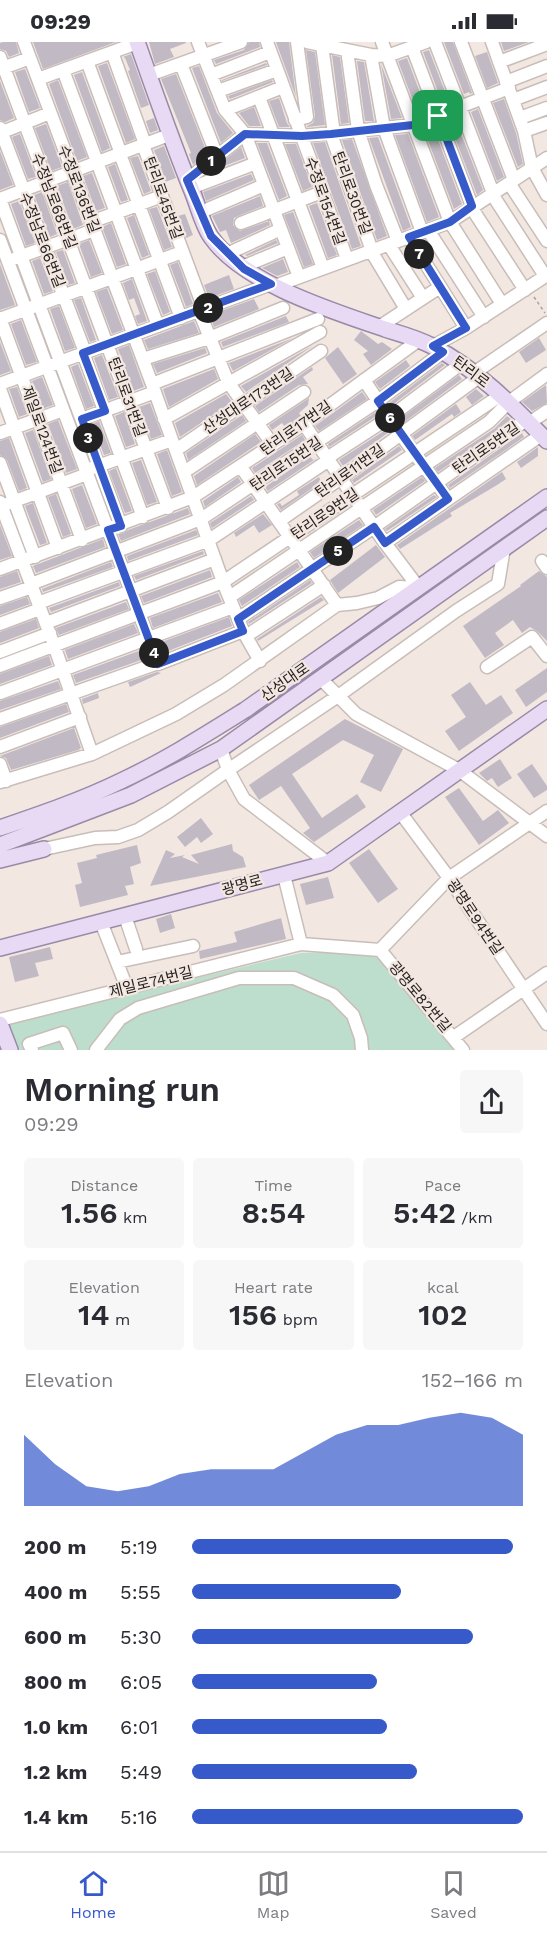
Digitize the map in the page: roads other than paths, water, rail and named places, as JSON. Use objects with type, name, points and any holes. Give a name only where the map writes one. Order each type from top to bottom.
[{"type":"main road","name":"탄리로","points":[[137,42],[169,135],[211,236],[227,254],[242,267],[273,285],[336,312],[432,346],[472,371],[505,398],[545,440]]},
{"type":"main road","points":[[544,499],[547,486]]},
{"type":"main road","name":"산성대로","points":[[0,828],[60,807],[121,781],[195,741],[245,710],[544,499]]},
{"type":"main road","name":"산성대로","points":[[0,845],[131,795],[221,749],[547,518]]},
{"type":"main road","name":"광명로","points":[[0,948],[328,863],[547,709]]},
{"type":"main road","points":[[0,860],[44,849]]},
{"type":"main road","points":[[0,1022],[10,1050]]},
{"type":"street","name":"수정로136번길","points":[[24,42],[133,335]]},
{"type":"street","points":[[38,79],[137,42]]},
{"type":"street","points":[[198,42],[225,110],[245,134],[299,277]]},
{"type":"street","points":[[149,75],[203,56],[222,45],[241,42]]},
{"type":"street","points":[[295,120],[307,117],[297,42]]},
{"type":"street","points":[[307,42],[325,44],[346,51],[387,56],[426,42]]},
{"type":"street","points":[[382,42],[450,222],[502,304]]},
{"type":"street","points":[[432,346],[484,317],[546,276],[493,194],[435,42]]},
{"type":"street","points":[[461,42],[512,181],[547,241]]},
{"type":"street","points":[[492,42],[524,131],[532,168],[546,190]]},
{"type":"street","name":"탄리로30번길","points":[[325,44],[333,134],[371,251],[406,309]]},
{"type":"street","points":[[499,62],[541,45]]},
{"type":"street","points":[[211,75],[269,47]]},
{"type":"street","name":"수정로154번길","points":[[269,47],[347,259]]},
{"type":"street","points":[[412,47],[472,207],[526,289]]},
{"type":"street","name":"탄리로30번길","points":[[346,51],[358,130],[398,241],[423,298]]},
{"type":"street","points":[[111,52],[144,145]]},
{"type":"street","points":[[371,55],[384,128],[425,231],[484,317]]},
{"type":"street","points":[[1,65],[30,58]]},
{"type":"street","points":[[87,61],[121,154]]},
{"type":"street","points":[[181,64],[217,156]]},
{"type":"street","name":"수정남로68번길","points":[[1,65],[108,344]]},
{"type":"street","points":[[189,184],[217,156],[245,134],[302,136],[413,125],[509,90],[547,66]]},
{"type":"street","points":[[63,70],[158,326]]},
{"type":"street","points":[[218,91],[277,70]]},
{"type":"street","points":[[225,110],[284,87]]},
{"type":"street","points":[[509,90],[547,87]]},
{"type":"street","points":[[259,97],[322,268]]},
{"type":"street","points":[[519,118],[547,108]]},
{"type":"street","points":[[0,131],[50,113]]},
{"type":"street","points":[[524,131],[547,123]]},
{"type":"street","name":"수정남로66번길","points":[[0,131],[84,353]]},
{"type":"street","name":"탄리로45번길","points":[[0,199],[169,135]]},
{"type":"street","name":"탄리로45번길","points":[[144,145],[182,252]]},
{"type":"street","name":"탄리로45번길","points":[[121,154],[159,261]]},
{"type":"street","name":"탄리로30번길","points":[[273,285],[450,222],[547,158]]},
{"type":"street","points":[[189,184],[256,162]]},
{"type":"street","points":[[201,212],[264,185]]},
{"type":"street","points":[[241,223],[322,192]]},
{"type":"street","points":[[8,261],[68,239],[116,213],[162,196]]},
{"type":"street","points":[[0,199],[121,526]]},
{"type":"street","points":[[227,254],[281,230]]},
{"type":"street","points":[[398,241],[440,288],[466,328]]},
{"type":"street","points":[[1,244],[158,663]]},
{"type":"street","points":[[242,267],[288,248]]},
{"type":"street","points":[[22,376],[0,319],[182,252],[209,338],[228,382],[273,446]]},
{"type":"street","points":[[159,261],[180,318]]},
{"type":"street","name":"탄리로31번길","points":[[47,367],[273,285]]},
{"type":"street","points":[[379,327],[440,288]]},
{"type":"street","points":[[143,359],[209,338],[283,309]]},
{"type":"street","points":[[0,624],[123,572],[209,540],[390,417],[472,371],[547,323]]},
{"type":"street","points":[[82,419],[129,402],[218,359],[319,326],[164,419]]},
{"type":"street","points":[[133,335],[194,497],[223,582],[238,619],[260,661]]},
{"type":"street","name":"탄리로31번길","points":[[108,344],[146,449]]},
{"type":"street","name":"탄리로17번길","points":[[0,569],[194,497],[273,446],[364,380],[432,346]]},
{"type":"street","name":"탄리로15번길","points":[[0,598],[201,519],[378,401],[432,346]]},
{"type":"street","name":"산성대로173번길","points":[[0,505],[61,484],[98,466],[146,449],[174,445],[243,404],[321,351]]},
{"type":"street","name":"탄리로31번길","points":[[84,353],[122,458]]},
{"type":"street","name":"제일로124번길","points":[[47,367],[0,387],[58,548]]},
{"type":"street","name":"탄리로11번길","points":[[279,521],[401,435],[472,371]]},
{"type":"street","points":[[234,594],[489,422],[505,398],[547,374]]},
{"type":"street","name":"제일로124번길","points":[[22,376],[82,540]]},
{"type":"street","points":[[364,380],[448,499]]},
{"type":"street","name":"산성대로173번길","points":[[184,472],[304,392]]},
{"type":"street","name":"탄리로9번길","points":[[0,666],[223,582],[414,453],[505,398]]},
{"type":"street","points":[[0,433],[63,410]]},
{"type":"street","name":"탄리로5번길","points":[[238,619],[527,421],[547,411]]},
{"type":"street","points":[[304,424],[385,543],[419,588]]},
{"type":"street","points":[[385,543],[448,499],[545,440]]},
{"type":"street","points":[[146,449],[168,508]]},
{"type":"street","points":[[122,458],[143,517]]},
{"type":"street","points":[[0,463],[35,557]]},
{"type":"street","points":[[241,467],[338,605]]},
{"type":"street","points":[[0,505],[48,628],[92,754]]},
{"type":"street","points":[[44,849],[95,838],[118,837],[138,830],[168,813],[498,584],[504,548]]},
{"type":"street","points":[[0,652],[131,591],[215,560]]},
{"type":"street","points":[[0,719],[245,633],[324,585]]},
{"type":"street","points":[[0,764],[3,781],[92,754],[176,714],[260,661],[338,605],[378,598],[399,587],[419,588]]},
{"type":"street","points":[[0,693],[233,607]]},
{"type":"street","points":[[487,667],[532,636],[547,656]]},
{"type":"street","name":"산성대로","points":[[320,678],[356,714],[459,770]]},
{"type":"street","points":[[0,747],[80,717]]},
{"type":"street","points":[[221,749],[228,770],[244,799],[328,863]]},
{"type":"street","points":[[459,770],[547,836]]},
{"type":"street","points":[[380,950],[449,878],[547,811]]},
{"type":"street","name":"광명로94번길","points":[[400,812],[449,878],[547,1024]]},
{"type":"street","points":[[284,874],[301,944]]},
{"type":"street","points":[[125,915],[136,949]]},
{"type":"street","points":[[101,922],[127,988]]},
{"type":"street","name":"광명로82번길","points":[[301,944],[380,950],[463,1050]]},
{"type":"street","name":"제일로74번길","points":[[0,1022],[301,944]]},
{"type":"street","points":[[117,962],[193,946]]},
{"type":"street","points":[[454,1037],[547,973]]},
{"type":"street","points":[[96,1050],[120,1019],[138,1008],[239,978],[294,978],[333,995],[352,1015],[361,1038],[362,1050]]},
{"type":"street","points":[[32,1050],[29,1044],[63,1033],[70,1050]]}]
